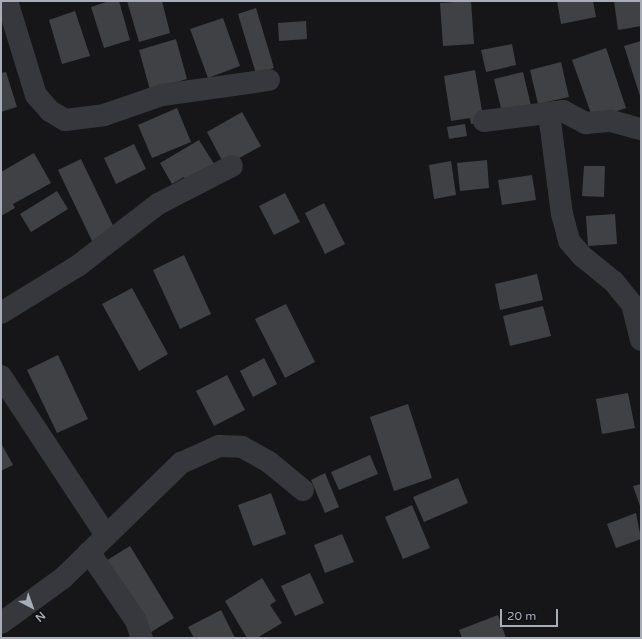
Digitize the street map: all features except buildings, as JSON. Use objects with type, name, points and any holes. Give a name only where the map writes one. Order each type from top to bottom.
[{"type":"street","points":[[7,1],[36,95],[50,111],[65,120],[104,115],[162,95],[269,80]]},
{"type":"street","points":[[484,121],[563,111],[586,123],[611,121],[641,129]]},
{"type":"street","points":[[549,113],[562,214],[569,241],[582,256],[614,282],[632,304],[641,340]]},
{"type":"street","points":[[1,313],[79,266],[158,204],[232,166]]},
{"type":"street","points":[[1,376],[106,535]]},
{"type":"street","points":[[1,623],[63,578],[181,464],[219,446],[242,446],[269,462],[303,490]]},
{"type":"street","points":[[89,552],[136,621],[142,638]]}]
